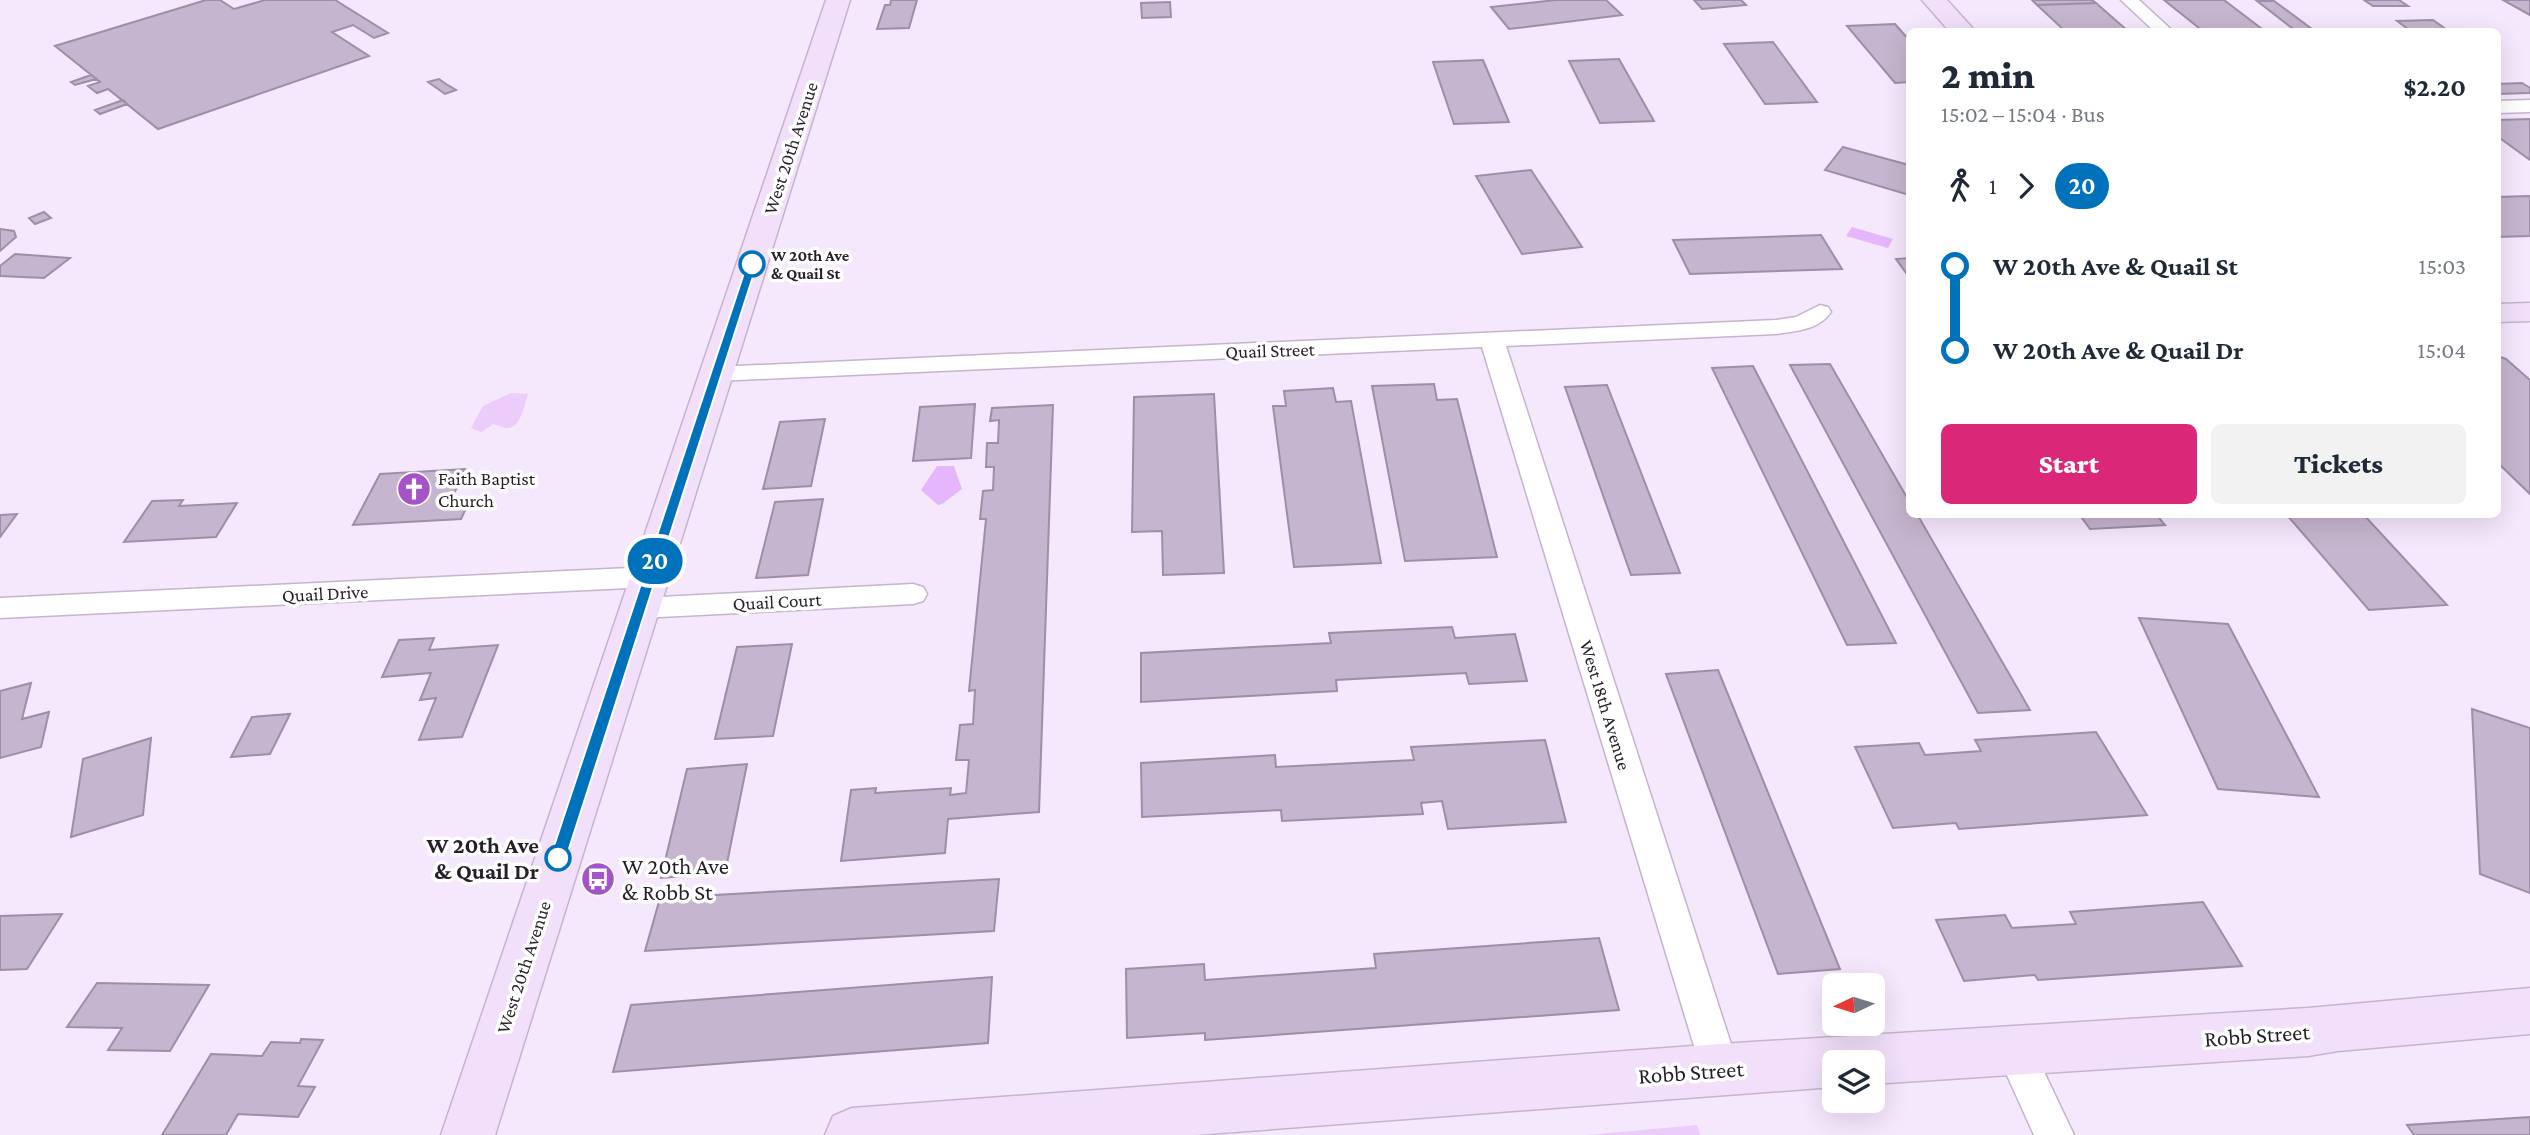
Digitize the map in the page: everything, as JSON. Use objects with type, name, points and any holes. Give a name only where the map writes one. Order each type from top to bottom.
[{"type":"street","name":"West 20th Avenue","points":[[468,1135],[838,0]]},
{"type":"street","points":[[1934,0],[1961,28]]},
{"type":"street","points":[[2129,0],[2161,28]]},
{"type":"street","points":[[2501,107],[2530,106]]},
{"type":"street","name":"Quail Street","points":[[716,374],[1776,327],[1802,323],[1821,312]]},
{"type":"street","points":[[2501,313],[2530,312]]},
{"type":"street","name":"West 18th Avenue","points":[[1492,341],[1720,1069]]},
{"type":"street","name":"Quail Court","points":[[645,592],[914,594]]},
{"type":"street","name":"Quail Drive","points":[[0,608],[645,592]]},
{"type":"street","name":"Robb Street","points":[[852,1135],[1720,1069],[2308,1032],[2530,1011]]},
{"type":"street","points":[[2015,1051],[2054,1135]]},
{"type":"shaded area","points":[[1852,227],[1893,239],[1888,248],[1846,236]]},
{"type":"shaded area","points":[[511,393],[528,394],[515,425],[505,428],[493,424],[482,432],[471,428],[483,406]]},
{"type":"shaded area","points":[[937,466],[954,466],[962,489],[938,505],[921,490]]},
{"type":"shaded area","points":[[1697,1125],[1700,1135],[1587,1135]]},
{"type":"building","points":[[206,0],[220,0],[234,9],[265,0],[335,0],[388,33],[374,38],[353,25],[332,32],[369,56],[158,129],[108,89],[97,93],[88,86],[100,82],[55,46]]},
{"type":"building","points":[[891,0],[917,0],[909,28],[877,29],[885,5],[890,5]]},
{"type":"building","points":[[1556,0],[1606,0],[1622,15],[1509,29],[1491,7]]},
{"type":"building","points":[[1694,0],[1741,0],[1746,5],[1702,9]]},
{"type":"building","points":[[2032,0],[2092,0],[2096,3],[2037,5]]},
{"type":"building","points":[[2164,0],[2224,0],[2261,28],[2199,28]]},
{"type":"building","points":[[2364,0],[2399,0],[2408,6],[2373,6]]},
{"type":"building","points":[[2503,0],[2530,0],[2530,15]]},
{"type":"building","points":[[2257,1],[2274,1],[2311,28],[2292,28]]},
{"type":"building","points":[[1170,2],[1171,17],[1142,18],[1141,3]]},
{"type":"building","points":[[2096,3],[2124,28],[2062,28],[2037,5]]},
{"type":"building","points":[[2433,20],[2444,28],[2407,28],[2397,21]]},
{"type":"building","points":[[1895,24],[1906,37],[1906,82],[1895,83],[1847,26]]},
{"type":"building","points":[[1773,42],[1817,102],[1765,104],[1724,44]]},
{"type":"building","points":[[1619,59],[1654,121],[1600,123],[1569,61]]},
{"type":"building","points":[[1483,60],[1509,122],[1454,124],[1433,62]]},
{"type":"building","points":[[91,75],[96,79],[75,85],[71,82]]},
{"type":"building","points":[[439,79],[456,90],[445,94],[428,82]]},
{"type":"building","points":[[2522,83],[2530,88],[2530,93],[2501,94],[2501,84]]},
{"type":"building","points":[[123,100],[127,104],[100,114],[95,110]]},
{"type":"building","points":[[2530,119],[2530,160],[2501,139],[2501,120]]},
{"type":"building","points":[[1843,147],[1906,164],[1906,194],[1825,170]]},
{"type":"building","points":[[1531,170],[1582,247],[1522,254],[1476,176]]},
{"type":"building","points":[[2530,196],[2530,236],[2501,237],[2501,197]]},
{"type":"building","points":[[44,212],[51,218],[35,224],[29,218]]},
{"type":"building","points":[[0,229],[14,231],[16,237],[0,251]]},
{"type":"building","points":[[1821,235],[1842,269],[1690,274],[1673,240]]},
{"type":"building","points":[[15,254],[70,258],[44,278],[0,276],[0,266]]},
{"type":"building","points":[[1906,258],[1906,273],[1896,259]]},
{"type":"building","points":[[2501,357],[2530,380],[2530,494],[2501,466]]},
{"type":"building","points":[[1830,364],[1906,496],[1906,518],[1919,518],[2030,710],[1978,713],[1790,365]]},
{"type":"building","points":[[1753,366],[1896,643],[1847,645],[1712,368]]},
{"type":"building","points":[[1434,384],[1437,400],[1457,399],[1497,557],[1405,561],[1372,386]]},
{"type":"building","points":[[1607,385],[1680,573],[1631,575],[1565,387]]},
{"type":"building","points":[[1333,388],[1336,402],[1351,401],[1381,563],[1294,567],[1273,406],[1286,406],[1284,391]]},
{"type":"building","points":[[1214,394],[1224,573],[1163,575],[1162,531],[1132,532],[1134,397]]},
{"type":"building","points":[[975,404],[971,458],[913,461],[920,407]]},
{"type":"building","points":[[1053,405],[1039,812],[948,819],[945,853],[841,861],[851,790],[876,788],[875,793],[951,788],[950,795],[966,793],[969,760],[956,760],[960,725],[973,724],[975,690],[969,691],[986,519],[980,519],[983,491],[993,490],[994,467],[986,467],[987,443],[998,443],[999,420],[990,421],[992,408]]},
{"type":"building","points":[[825,419],[811,486],[763,489],[780,422]]},
{"type":"building","name":"Faith Baptist Church","points":[[465,469],[449,505],[468,504],[461,519],[353,525],[380,474]]},
{"type":"building","points":[[823,499],[808,575],[756,578],[775,502]]},
{"type":"building","points":[[183,500],[179,506],[237,503],[216,537],[124,542],[152,501]]},
{"type":"building","points":[[17,514],[0,537],[0,515]]},
{"type":"building","points":[[2082,518],[2159,518],[2165,525],[2090,529]]},
{"type":"building","points":[[2289,518],[2367,518],[2447,605],[2369,610]]},
{"type":"building","points":[[2139,618],[2228,624],[2319,797],[2218,789]]},
{"type":"building","points":[[1452,627],[1455,638],[1515,634],[1527,681],[1469,684],[1466,673],[1336,680],[1337,691],[1141,702],[1141,653],[1331,643],[1329,633]]},
{"type":"building","points":[[434,638],[429,650],[498,645],[462,737],[419,740],[436,698],[420,700],[431,673],[382,677],[399,640]]},
{"type":"building","points":[[792,644],[773,736],[715,739],[737,647]]},
{"type":"building","points":[[1718,670],[1840,969],[1778,974],[1666,674]]},
{"type":"building","points":[[31,683],[22,719],[49,712],[41,747],[0,758],[0,691]]},
{"type":"building","points":[[2472,709],[2530,728],[2530,893],[2480,874]]},
{"type":"building","points":[[290,714],[270,754],[231,757],[252,717]]},
{"type":"building","points":[[2096,732],[2147,815],[1959,829],[1956,823],[1893,828],[1855,747],[1919,743],[1925,755],[1981,751],[1975,740]]},
{"type":"building","points":[[151,738],[143,815],[71,837],[83,759]]},
{"type":"building","points":[[1545,740],[1566,822],[1448,829],[1442,801],[1421,803],[1423,814],[1282,821],[1281,810],[1142,817],[1141,763],[1275,755],[1276,767],[1414,760],[1411,747]]},
{"type":"building","points":[[747,764],[725,873],[661,878],[687,769]]},
{"type":"building","points":[[999,879],[994,931],[645,951],[660,898]]},
{"type":"building","points":[[2203,902],[2242,966],[2038,980],[2035,975],[1964,981],[1936,920],[2005,915],[2012,928],[2076,924],[2070,912]]},
{"type":"building","points":[[62,914],[27,969],[0,970],[0,916]]},
{"type":"building","points":[[1599,938],[1619,1010],[1205,1040],[1205,1033],[1127,1038],[1126,969],[1204,964],[1205,980],[1376,968],[1374,954]]},
{"type":"building","points":[[992,977],[988,1043],[613,1072],[631,1005]]},
{"type":"building","points":[[97,983],[209,985],[170,1051],[108,1050],[122,1028],[67,1027]]},
{"type":"building","points":[[301,1039],[323,1040],[298,1086],[315,1087],[298,1117],[238,1114],[226,1135],[162,1135],[211,1054],[262,1056],[271,1042],[300,1043]]},
{"type":"building","points":[[2530,1117],[2530,1135],[2414,1135],[2407,1125]]},
{"type":"bus line","name":"20","points":[[558,858],[752,264]]},
{"type":"place","name":"W 20th Ave & Quail St","points":[[752,264]]},
{"type":"place","name":"Faith Baptist Church","points":[[414,489]]},
{"type":"place","name":"W 20th Ave & Quail Dr","points":[[558,858]]},
{"type":"place","name":"W 20th Ave & Robb St","points":[[598,879]]}]
